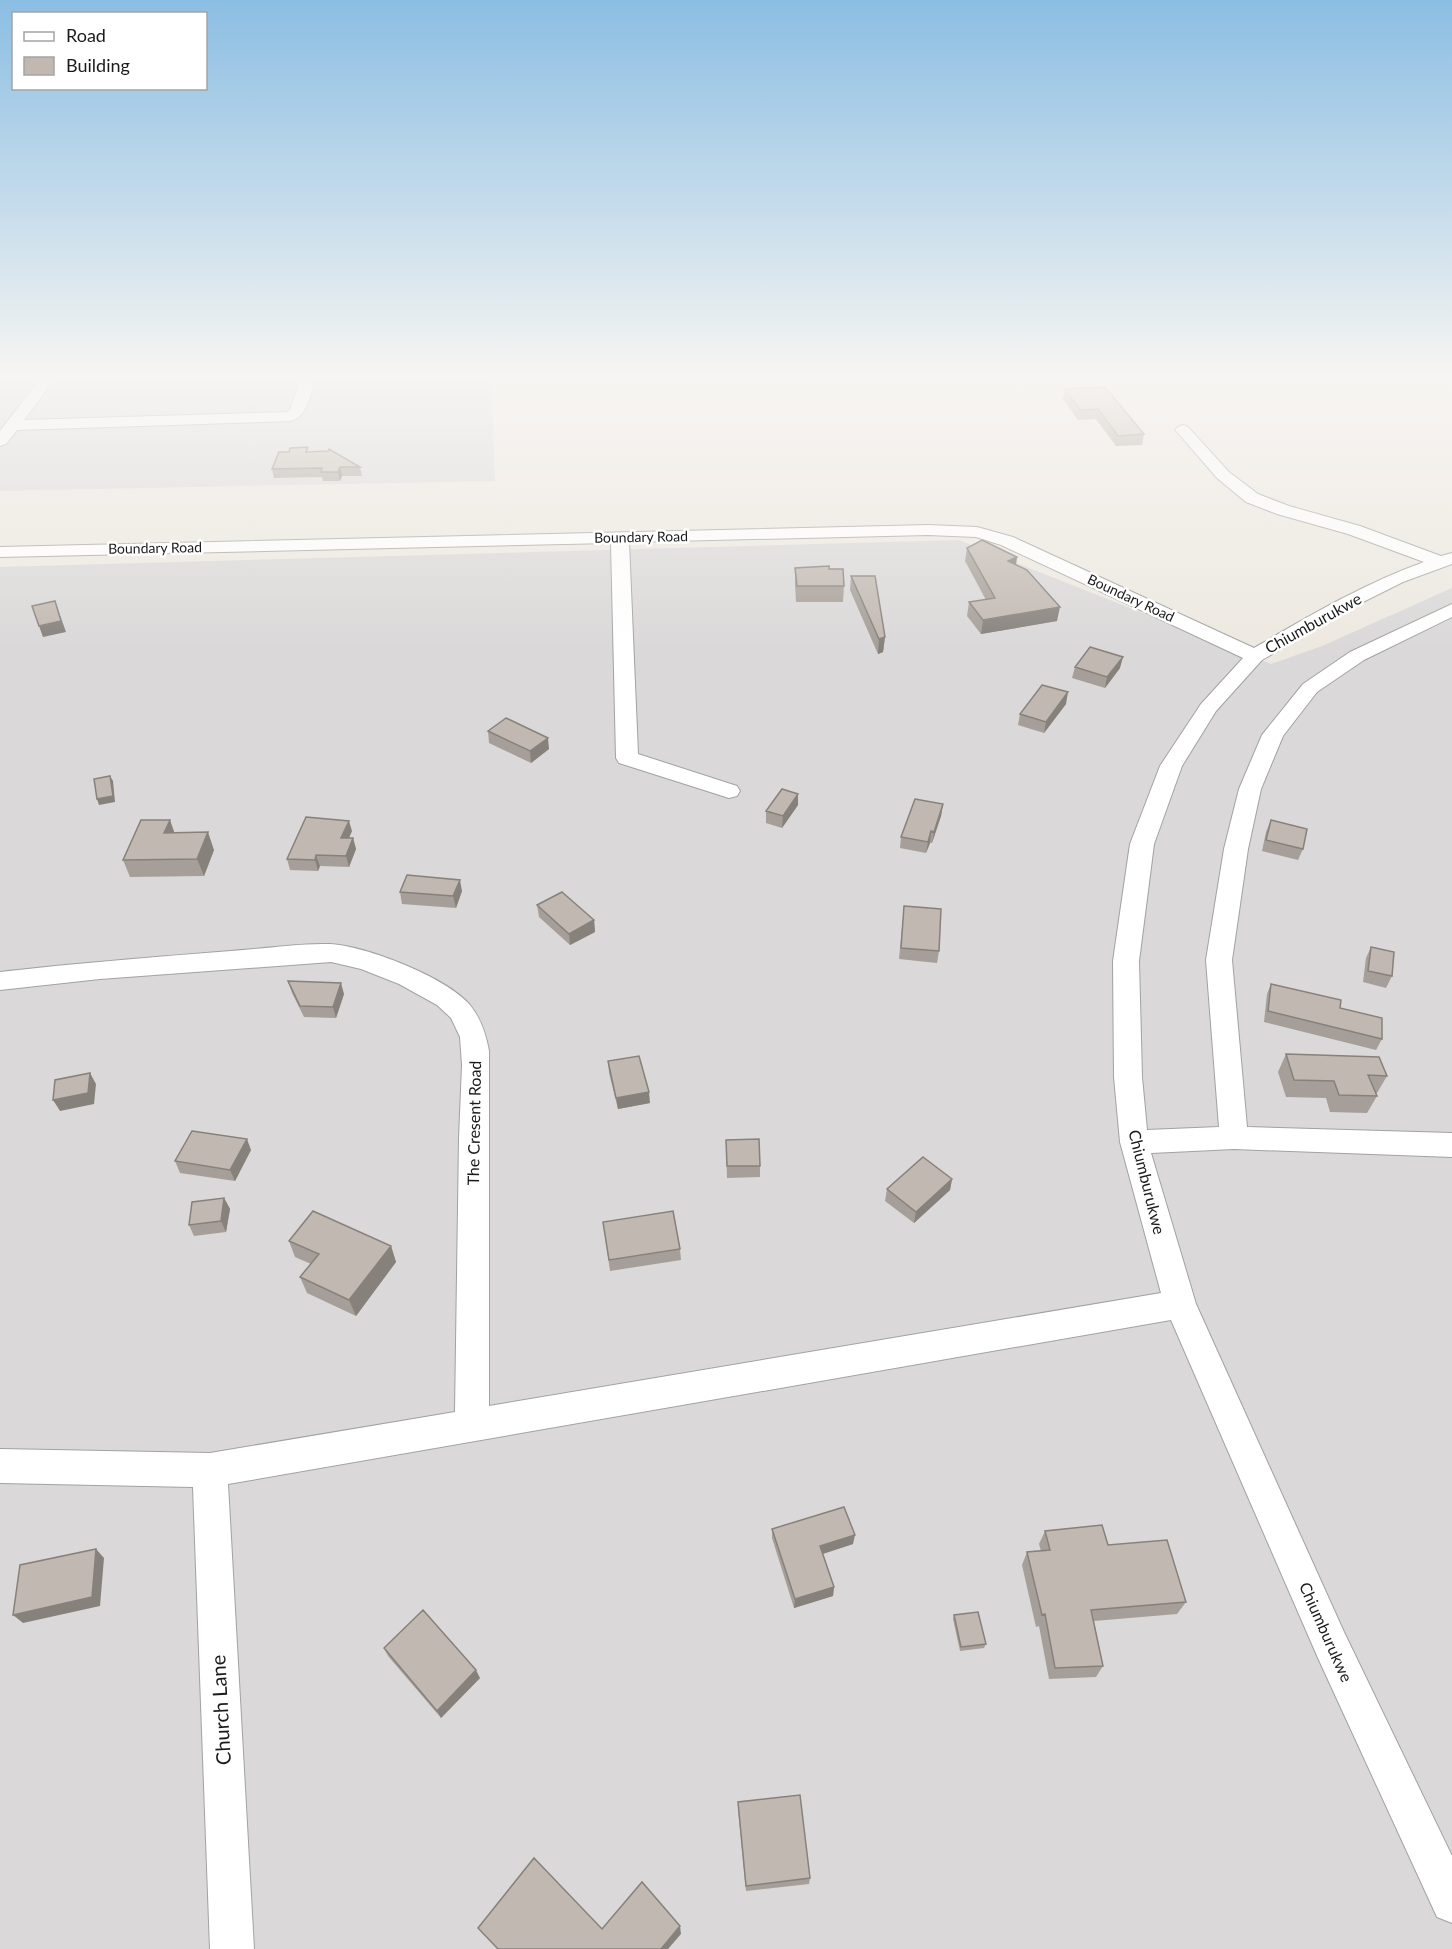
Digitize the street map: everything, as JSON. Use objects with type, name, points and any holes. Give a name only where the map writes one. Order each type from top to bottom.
[{"type":"street","points":[[1216,467],[1252,498],[1283,510],[1446,560]]},
{"type":"street","name":"Boundary Road","points":[[0,552],[928,530],[977,532],[1006,541],[1255,656]]},
{"type":"street","points":[[620,537],[627,758],[729,791]]},
{"type":"street","name":"Chiumburukwe","points":[[1446,560],[1397,578],[1341,605],[1255,656],[1208,708],[1171,766],[1142,844],[1126,961],[1128,1077],[1134,1142],[1180,1304],[1331,1645],[1452,1902]]},
{"type":"street","points":[[1234,1138],[1219,960],[1236,849],[1250,789],[1273,735],[1311,688],[1358,656],[1452,610]]},
{"type":"street","points":[[1429,620],[1452,631]]},
{"type":"street","name":"The Cresent Road","points":[[0,981],[100,970],[331,953],[359,958],[405,975],[445,996],[469,1024],[476,1063],[473,1134],[472,1425]]},
{"type":"street","points":[[1134,1142],[1234,1138],[1452,1145]]},
{"type":"street","points":[[0,1466],[210,1470],[1180,1304]]},
{"type":"street","name":"Church Lane","points":[[210,1470],[232,1949]]},
{"type":"shaded area","points":[[0,467],[494,467],[495,481],[0,491]]},
{"type":"shaded area","points":[[959,540],[1271,664],[1322,646],[1452,588],[1452,1949],[0,1949],[0,567]]},
{"type":"building","points":[[273,467],[360,467],[340,467],[338,472],[321,472],[322,468],[272,469]]},
{"type":"building","points":[[982,540],[1017,557],[1008,561],[1027,570],[1060,607],[983,620],[969,602],[995,598],[967,548]]},
{"type":"building","points":[[829,566],[829,569],[843,569],[844,586],[797,586],[795,568]]},
{"type":"building","points":[[851,576],[875,576],[885,637],[879,639]]},
{"type":"building","points":[[55,601],[61,621],[39,626],[32,606]]},
{"type":"building","points":[[1090,647],[1123,657],[1107,677],[1075,667]]},
{"type":"building","points":[[1042,685],[1068,692],[1046,722],[1020,714]]},
{"type":"building","points":[[506,718],[548,738],[530,751],[488,731]]},
{"type":"building","points":[[110,776],[113,796],[97,799],[94,779]]},
{"type":"building","points":[[782,789],[798,794],[783,816],[766,811]]},
{"type":"building","points":[[915,799],[943,804],[934,832],[931,831],[928,842],[901,837]]},
{"type":"building","points":[[306,817],[349,821],[341,838],[353,838],[346,856],[316,855],[315,860],[287,859]]},
{"type":"building","points":[[141,820],[170,820],[164,833],[208,832],[197,859],[123,860]]},
{"type":"building","points":[[1271,820],[1307,829],[1303,849],[1266,840]]},
{"type":"building","points":[[407,875],[460,880],[453,896],[400,892]]},
{"type":"building","points":[[562,892],[594,920],[569,934],[537,905]]},
{"type":"building","points":[[904,906],[941,909],[939,951],[901,948]]},
{"type":"building","points":[[1371,947],[1394,952],[1392,976],[1368,971]]},
{"type":"building","points":[[288,981],[341,983],[333,1007],[300,1006]]},
{"type":"building","points":[[1271,984],[1341,1000],[1340,1008],[1382,1018],[1382,1039],[1268,1011]]},
{"type":"building","points":[[1286,1054],[1379,1057],[1387,1076],[1368,1075],[1377,1096],[1339,1095],[1334,1081],[1294,1080]]},
{"type":"building","points":[[639,1056],[649,1092],[616,1098],[608,1061]]},
{"type":"building","points":[[90,1073],[88,1093],[53,1100],[55,1080]]},
{"type":"building","points":[[192,1131],[247,1139],[230,1170],[175,1161]]},
{"type":"building","points":[[759,1139],[760,1166],[727,1166],[726,1140]]},
{"type":"building","points":[[923,1157],[952,1179],[916,1212],[887,1189]]},
{"type":"building","points":[[224,1198],[221,1221],[189,1225],[192,1202]]},
{"type":"building","points":[[313,1211],[391,1246],[349,1300],[300,1277],[319,1254],[289,1241]]},
{"type":"building","points":[[673,1211],[680,1249],[609,1260],[603,1222]]},
{"type":"building","points":[[844,1507],[855,1535],[820,1546],[834,1587],[795,1599],[772,1529]]},
{"type":"building","points":[[1102,1525],[1108,1545],[1167,1540],[1186,1602],[1091,1610],[1103,1666],[1055,1668],[1045,1614],[1042,1615],[1027,1552],[1050,1550],[1045,1531]]},
{"type":"building","points":[[96,1549],[92,1597],[13,1615],[20,1565]]},
{"type":"building","points":[[423,1610],[476,1670],[437,1711],[384,1648]]},
{"type":"building","points":[[978,1612],[986,1644],[961,1647],[954,1615]]},
{"type":"building","points":[[800,1795],[810,1878],[746,1886],[738,1802]]},
{"type":"building","points":[[534,1858],[602,1929],[642,1882],[680,1926],[661,1949],[498,1949],[478,1928]]}]
